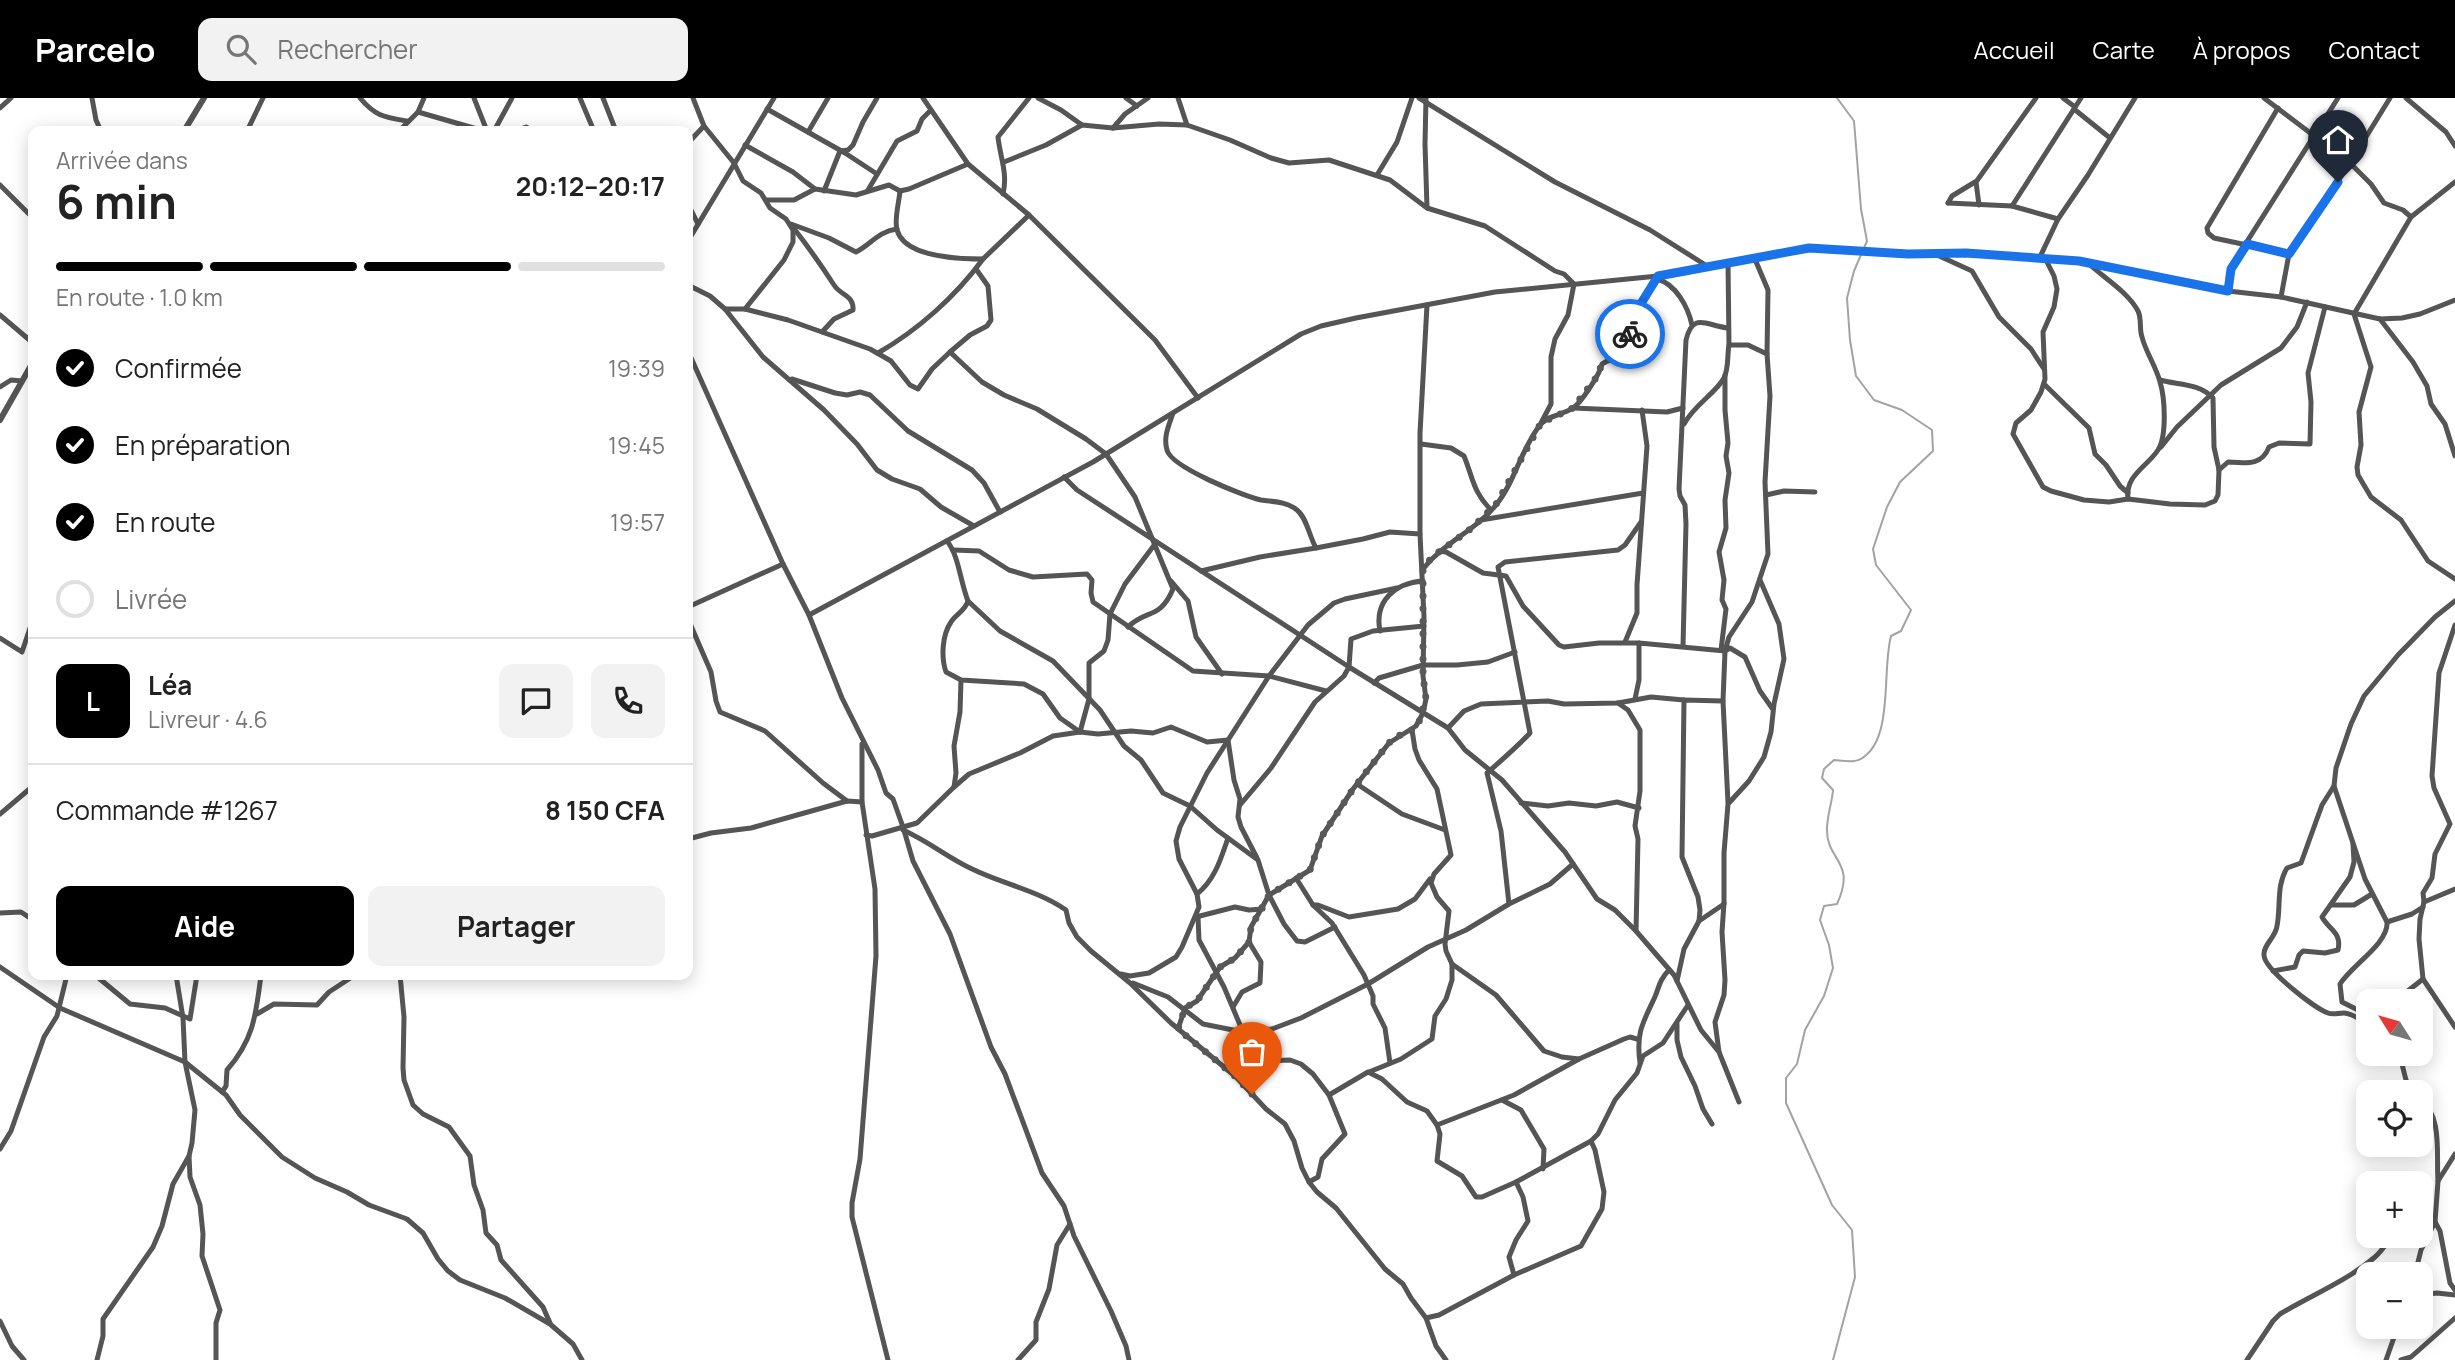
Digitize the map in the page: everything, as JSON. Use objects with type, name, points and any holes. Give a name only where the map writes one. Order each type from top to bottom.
[{"type":"street","points":[[0,107],[11,98]]},
{"type":"street","points":[[92,98],[99,126]]},
{"type":"street","points":[[187,126],[204,98]]},
{"type":"street","points":[[249,126],[263,98]]},
{"type":"street","points":[[360,98],[370,111],[383,117],[407,121]]},
{"type":"street","points":[[403,126],[418,112],[424,98]]},
{"type":"street","points":[[474,98],[483,126]]},
{"type":"street","points":[[497,126],[512,98]]},
{"type":"street","points":[[580,98],[592,126]]},
{"type":"street","points":[[603,98],[614,126]]},
{"type":"street","points":[[694,98],[704,125],[734,163],[743,181],[761,193],[770,208],[790,223],[808,245],[834,286],[852,300],[853,310],[834,320],[822,332]]},
{"type":"street","points":[[693,232],[774,98]]},
{"type":"street","points":[[808,132],[828,98]]},
{"type":"street","points":[[841,151],[848,150],[853,145],[877,98]]},
{"type":"street","points":[[923,98],[968,164],[1029,215],[1155,340],[1198,398]]},
{"type":"street","points":[[1003,194],[1004,162],[998,137],[1029,98]]},
{"type":"street","points":[[1038,98],[1082,125],[1113,128],[1159,124],[1187,125],[1270,158],[1289,163],[1329,160],[1390,180],[1427,208],[1485,226],[1555,271],[1564,274],[1574,284]]},
{"type":"street","points":[[1126,98],[1137,106]]},
{"type":"street","points":[[1113,128],[1125,114],[1148,98]]},
{"type":"street","points":[[1178,98],[1187,125]]},
{"type":"street","points":[[1377,176],[1402,132],[1412,98]]},
{"type":"street","points":[[1419,98],[1555,182],[1650,230],[1707,266]]},
{"type":"street","points":[[2036,98],[1976,182],[1952,196],[1948,203],[2012,206],[2058,219]]},
{"type":"street","points":[[2063,98],[2110,138]]},
{"type":"street","points":[[2012,206],[2081,98]]},
{"type":"street","points":[[2042,259],[2058,219],[2135,98]]},
{"type":"street","points":[[2264,98],[2350,163],[2371,184],[2384,204],[2403,210],[2411,217]]},
{"type":"street","points":[[2228,291],[2231,269],[2338,98]]},
{"type":"street","points":[[2281,296],[2289,254],[2390,98]]},
{"type":"street","points":[[2406,98],[2446,132],[2455,146]]},
{"type":"street","points":[[1426,100],[1427,208]]},
{"type":"street","points":[[2278,108],[2207,229],[2214,238],[2289,254]]},
{"type":"street","points":[[767,109],[877,174]]},
{"type":"street","points":[[868,190],[897,141],[917,131],[922,119],[931,110]]},
{"type":"street","points":[[418,112],[467,126]]},
{"type":"street","points":[[693,137],[704,125]]},
{"type":"street","points":[[1004,162],[1036,150],[1082,125]]},
{"type":"street","points":[[745,145],[793,172],[815,189],[856,195],[889,185],[900,191],[924,184],[968,164]]},
{"type":"street","points":[[824,191],[841,151]]},
{"type":"street","points":[[1976,182],[1979,205]]},
{"type":"street","points":[[2455,182],[2411,217],[2354,314],[2371,367],[2359,412],[2361,445],[2358,475],[2371,497],[2405,525],[2428,561],[2455,579]]},
{"type":"street","points":[[0,185],[28,213]]},
{"type":"street","points":[[766,200],[794,200],[815,189]]},
{"type":"street","points":[[900,191],[897,229],[900,236],[920,251],[941,257],[983,259]]},
{"type":"street","points":[[693,214],[698,224]]},
{"type":"street","points":[[878,353],[897,342],[928,317],[1029,215]]},
{"type":"street","points":[[790,223],[856,252],[889,230],[897,229]]},
{"type":"street","points":[[745,309],[784,260],[793,242],[790,223]]},
{"type":"street","points":[[809,615],[1106,454],[1301,334],[1321,326],[1427,304],[1495,292],[1658,277],[1809,248],[1908,254],[1966,253],[2088,263],[2228,291],[2281,296],[2380,318],[2402,318],[2420,314],[2455,300]]},
{"type":"street","points":[[1933,253],[1972,271],[1999,317],[2031,349],[2046,372]]},
{"type":"street","points":[[1723,651],[1752,602],[1768,554],[1768,290],[1754,257]]},
{"type":"street","points":[[2042,259],[2054,276],[2057,289],[2054,307],[2043,332],[2046,372],[2044,384],[2031,410],[2016,423],[2013,434],[2043,487],[2070,498],[2084,500],[2109,502],[2128,496],[2170,504],[2211,504],[2218,495],[2219,470],[2214,447],[2212,395]]},
{"type":"street","points":[[1728,262],[1729,345],[1725,410],[1729,472],[1725,499],[1726,528],[1719,552],[1724,580],[1722,600],[1726,609],[1723,701],[1728,804],[1722,944],[1726,980],[1715,1023],[1719,1052],[1739,1102]]},
{"type":"street","points":[[2088,263],[2138,310],[2141,336],[2160,380],[2164,419],[2159,449]]},
{"type":"street","points":[[725,309],[745,309],[788,320],[878,353],[891,360],[909,385],[918,389],[932,369],[991,320],[988,286],[976,269]]},
{"type":"street","points":[[1658,277],[1681,299],[1689,311],[1692,325],[1686,340],[1679,488],[1685,505],[1686,524],[1683,646]]},
{"type":"street","points":[[1573,408],[1599,374],[1601,365],[1626,347],[1637,310],[1658,277]]},
{"type":"street","points":[[1423,569],[1439,551],[1481,520],[1507,488],[1514,470],[1551,404],[1551,357],[1555,339],[1568,315],[1574,284]]},
{"type":"street","points":[[693,288],[710,296],[725,309],[763,357],[857,444],[877,470],[892,480],[920,489],[941,507],[974,526]]},
{"type":"street","points":[[2128,496],[2137,471],[2182,422],[2227,380],[2281,348],[2297,327],[2306,302]]},
{"type":"street","points":[[1178,1029],[1185,1008],[1197,1001],[1215,972],[1235,958],[1249,942],[1251,927],[1269,895],[1310,870],[1322,836],[1357,784],[1393,738],[1412,730],[1423,713],[1426,699],[1420,534],[1427,304]]},
{"type":"street","points":[[2219,470],[2228,462],[2255,463],[2266,455],[2269,447],[2279,443],[2310,444],[2311,402],[2308,373],[2325,307]]},
{"type":"street","points":[[0,315],[28,339]]},
{"type":"street","points":[[2380,318],[2413,362],[2427,386],[2431,404],[2445,424],[2455,456]]},
{"type":"street","points":[[1692,325],[1704,322],[1728,328]]},
{"type":"street","points":[[1729,345],[1748,345],[1767,354]]},
{"type":"street","points":[[950,352],[982,382],[1037,409],[1106,454],[1135,497],[1164,569],[1188,600],[1196,637],[1222,674]]},
{"type":"street","points":[[693,362],[783,564],[809,615],[862,742],[878,770],[886,793],[893,799],[913,862],[950,934],[991,1047],[1005,1074],[1042,1173],[1064,1206],[1126,1346],[1129,1360]]},
{"type":"street","points":[[0,420],[28,371]]},
{"type":"street","points":[[1682,426],[1694,407],[1726,375]]},
{"type":"street","points":[[788,378],[835,393],[847,395],[860,392],[870,395],[908,431],[972,470],[984,483],[1000,512]]},
{"type":"street","points":[[0,387],[13,380],[22,382]]},
{"type":"street","points":[[2160,380],[2189,385],[2212,395]]},
{"type":"street","points":[[2044,384],[2089,428],[2095,454],[2128,496]]},
{"type":"street","points":[[1541,423],[1573,408],[1667,412],[1683,408]]},
{"type":"street","points":[[1625,642],[1637,613],[1635,606],[1647,446],[1642,410]]},
{"type":"street","points":[[1173,413],[1165,438],[1171,459],[1198,475],[1260,499],[1293,507],[1302,515],[1316,548]]},
{"type":"street","points":[[1421,444],[1451,448],[1464,456],[1474,487],[1491,510]]},
{"type":"street","points":[[1064,477],[1077,490],[1154,542],[1448,728],[1465,750],[1492,769],[1558,842],[1597,899],[1615,910],[1669,970],[1701,1030],[1719,1052]]},
{"type":"street","points":[[1766,495],[1784,491],[1815,492]]},
{"type":"street","points":[[1481,520],[1643,493]]},
{"type":"street","points":[[1509,904],[1501,831],[1487,775],[1530,733],[1498,567],[1505,562],[1618,550],[1625,545],[1641,522]]},
{"type":"street","points":[[1201,571],[1259,557],[1363,540],[1390,532],[1420,534]]},
{"type":"street","points":[[947,541],[954,550],[959,578],[968,601],[1000,631],[1052,661],[1100,710],[1124,746],[1141,760],[1163,793],[1189,806],[1258,860]]},
{"type":"street","points":[[1080,732],[1089,699],[1088,666],[1092,659],[1102,653],[1108,640],[1110,614],[1125,584],[1154,542]]},
{"type":"street","points":[[954,550],[979,551],[1009,570],[1033,577],[1087,574],[1092,580],[1091,593],[1094,602],[1192,671],[1269,676],[1326,691]]},
{"type":"street","points":[[1439,551],[1446,552],[1483,573],[1506,576],[1523,606],[1559,645],[1564,647],[1625,642],[1723,651],[1730,648],[1745,657],[1760,691],[1773,709]]},
{"type":"street","points":[[693,605],[783,564]]},
{"type":"street","points":[[1728,804],[1749,781],[1764,757],[1784,659],[1779,624],[1760,580]]},
{"type":"street","points":[[1128,627],[1139,618],[1163,608],[1173,589],[1171,581]]},
{"type":"street","points":[[1119,974],[1139,975],[1163,966],[1176,957],[1182,947],[1199,907],[1197,894],[1178,859],[1180,827],[1189,806],[1269,676],[1315,619],[1334,604],[1345,598],[1397,588],[1408,582],[1423,581]]},
{"type":"street","points":[[1380,631],[1378,613],[1397,588]]},
{"type":"street","points":[[968,601],[966,608],[949,624],[943,647],[946,672],[961,680],[1024,684],[1049,699],[1060,718],[1080,732]]},
{"type":"street","points":[[2356,1018],[2350,1014],[2328,1013],[2301,996],[2265,961],[2264,949],[2277,932],[2283,874],[2287,868],[2301,863],[2322,806],[2334,786],[2336,768],[2364,696],[2398,655],[2435,617],[2455,601]]},
{"type":"street","points":[[2455,625],[2440,673],[2432,776],[2434,788],[2449,819],[2449,828],[2435,854],[2434,874],[2423,892],[2419,939],[2423,979],[2455,1027]]},
{"type":"street","points":[[1240,805],[1271,768],[1315,702],[1339,682],[1349,667],[1352,639],[1356,635],[1424,626]]},
{"type":"street","points":[[693,631],[711,672],[720,712],[765,731],[847,801]]},
{"type":"street","points":[[0,638],[22,652],[28,633]]},
{"type":"street","points":[[1635,699],[1639,680],[1639,643]]},
{"type":"street","points":[[1374,682],[1379,678],[1423,665],[1475,663],[1515,652]]},
{"type":"street","points":[[954,788],[954,746],[960,712],[961,680]]},
{"type":"street","points":[[1448,728],[1472,706],[1524,702],[1618,704],[1651,696],[1723,701]]},
{"type":"street","points":[[1676,982],[1684,949],[1699,921],[1699,897],[1682,857],[1684,700]]},
{"type":"street","points":[[1618,704],[1628,710],[1640,730],[1639,808],[1635,826],[1638,839],[1636,931]]},
{"type":"street","points":[[866,835],[872,836],[916,823],[969,774],[1020,754],[1053,736],[1080,732],[1153,733],[1171,727],[1207,742],[1228,740]]},
{"type":"street","points":[[1313,905],[1349,917],[1398,909],[1415,899],[1451,855],[1437,789],[1419,760],[1412,730]]},
{"type":"street","points":[[1228,740],[1240,805],[1238,817],[1241,827],[1258,860],[1269,895],[1284,924],[1300,943],[1335,928]]},
{"type":"street","points":[[862,742],[862,802],[875,889],[876,956],[860,1158],[852,1217],[888,1360]]},
{"type":"street","points":[[1357,784],[1402,814],[1446,830]]},
{"type":"street","points":[[2334,786],[2365,879],[2388,929],[2382,940],[2340,984],[2342,1002],[2356,1009]]},
{"type":"street","points":[[0,814],[28,790]]},
{"type":"street","points":[[693,838],[751,828],[847,801],[862,802]]},
{"type":"street","points":[[1521,803],[1543,806],[1569,803],[1596,806],[1617,802],[1639,808]]},
{"type":"street","points":[[903,828],[971,869],[1050,899],[1066,910],[1069,923],[1077,937],[1178,1029],[1236,1077],[1266,1109],[1285,1124],[1309,1182],[1336,1208],[1385,1269],[1403,1284],[1426,1318],[1436,1346],[1446,1360]]},
{"type":"street","points":[[2273,971],[2295,967],[2303,951],[2325,953],[2338,950],[2339,937],[2322,916],[2345,887],[2353,870],[2352,835]]},
{"type":"street","points":[[1197,894],[1216,870],[1228,838]]},
{"type":"street","points":[[1130,983],[1155,990],[1185,1008],[1203,1024],[1243,1032],[1272,1029],[1286,1025],[1368,984],[1428,947],[1550,884],[1573,864]]},
{"type":"street","points":[[1329,1095],[1433,1039],[1436,1012],[1450,989],[1452,964],[1446,951],[1449,911],[1437,897],[1432,877]]},
{"type":"street","points":[[1296,878],[1313,905],[1335,928],[1368,984],[1388,1038],[1390,1063]]},
{"type":"street","points":[[2387,922],[2412,914],[2424,904],[2455,889]]},
{"type":"street","points":[[2332,905],[2354,905],[2372,894]]},
{"type":"street","points":[[1699,921],[1716,911],[1724,902]]},
{"type":"street","points":[[1197,917],[1235,907],[1263,909]]},
{"type":"street","points":[[0,921],[2,913],[21,912],[28,917]]},
{"type":"street","points":[[1197,917],[1199,940],[1243,1032],[1258,1057],[1265,1060],[1290,1060],[1301,1064],[1313,1074],[1329,1095],[1345,1134],[1322,1159],[1318,1177],[1309,1182]]},
{"type":"street","points":[[1233,1007],[1242,992],[1260,983],[1261,962],[1249,942]]},
{"type":"street","points":[[1452,964],[1496,995],[1544,1051],[1562,1058],[1579,1059]]},
{"type":"street","points":[[0,967],[60,1008],[185,1062],[222,1092],[271,1147],[291,1163],[369,1205],[407,1219],[423,1233],[445,1268],[460,1280],[505,1298],[550,1324],[573,1344],[582,1360]]},
{"type":"street","points":[[1640,1066],[1637,1039],[1659,982],[1669,970]]},
{"type":"street","points":[[2410,989],[2423,979]]},
{"type":"street","points":[[0,1149],[11,1131],[44,1037],[60,1008],[66,980]]},
{"type":"street","points":[[100,980],[130,1004],[165,1008],[183,1018],[191,1018],[196,980]]},
{"type":"street","points":[[177,980],[183,1018],[185,1062],[195,1110],[195,1128],[189,1156],[190,1177],[200,1205],[204,1234],[202,1256],[220,1310],[216,1323],[216,1360]]},
{"type":"street","points":[[222,1092],[226,1086],[227,1070],[250,1036],[260,980]]},
{"type":"street","points":[[256,1014],[274,1004],[317,1005],[329,992],[347,980]]},
{"type":"street","points":[[400,980],[404,1017],[404,1080],[413,1105],[423,1114],[449,1127],[470,1156],[486,1233],[497,1245],[501,1260],[542,1307],[550,1324]]},
{"type":"street","points":[[1368,1072],[1382,1079],[1407,1102],[1427,1111],[1440,1134],[1437,1161],[1465,1178],[1476,1197],[1482,1197],[1543,1169],[1591,1141],[1598,1134],[1615,1100],[1633,1079],[1643,1056],[1663,1043],[1688,1005]]},
{"type":"street","points":[[1677,1024],[1678,1048],[1703,1110],[1710,1117],[1712,1124]]},
{"type":"street","points":[[1437,1125],[1502,1100],[1579,1059],[1624,1039],[1637,1039]]},
{"type":"street","points":[[1502,1100],[1521,1110],[1544,1149],[1543,1169]]},
{"type":"street","points":[[2418,1262],[2435,1222],[2438,1144],[2433,1117]]},
{"type":"street","points":[[1426,1318],[1466,1303],[1514,1275],[1578,1248],[1602,1209],[1604,1192],[1591,1141]]},
{"type":"street","points":[[2438,1181],[2455,1154]]},
{"type":"street","points":[[97,1360],[103,1336],[103,1319],[153,1247],[162,1226],[173,1184],[189,1156]]},
{"type":"street","points":[[1514,1275],[1509,1257],[1528,1221],[1516,1182]]},
{"type":"street","points":[[2433,1293],[2455,1292],[2450,1283],[2440,1231],[2435,1222]]},
{"type":"street","points":[[1018,1360],[1036,1340],[1036,1322],[1049,1289],[1056,1248],[1070,1224]]},
{"type":"street","points":[[2247,1360],[2280,1314],[2355,1272],[2383,1248]]},
{"type":"street","points":[[2402,1360],[2411,1357],[2455,1318]]},
{"type":"street","points":[[0,1321],[12,1346],[24,1360]]},
{"type":"street","points":[[2386,1360],[2393,1339]]},
{"type":"waterway","points":[[1833,1360],[1855,1277],[1852,1230],[1832,1205],[1786,1103],[1786,1078],[1797,1064],[1805,1030],[1824,996],[1833,968],[1829,945],[1820,920],[1824,906],[1837,904],[1844,879],[1828,840],[1827,824],[1833,790],[1822,778],[1824,769],[1834,760],[1862,759],[1874,746],[1883,718],[1891,636],[1901,631],[1911,610],[1876,565],[1873,549],[1887,507],[1900,482],[1933,451],[1932,430],[1902,410],[1874,400],[1856,376],[1847,298],[1854,271],[1867,241],[1861,209],[1854,121],[1837,98]]},
{"type":"way so far","points":[[1252,1094],[1236,1077],[1178,1029],[1185,1008],[1197,1001],[1215,972],[1235,958],[1249,942],[1251,927],[1269,895],[1310,870],[1322,836],[1353,789],[1393,738],[1412,730],[1419,722],[1426,705],[1423,676],[1423,569],[1439,551],[1453,543],[1489,513],[1507,488],[1514,470],[1541,423],[1573,408],[1599,374],[1601,365],[1623,351],[1630,334]]},
{"type":"route","points":[[1630,334],[1637,310],[1658,276],[1809,248],[1908,254],[1966,253],[2079,261],[2228,291],[2231,269],[2247,244],[2289,254],[2338,182]]}]
